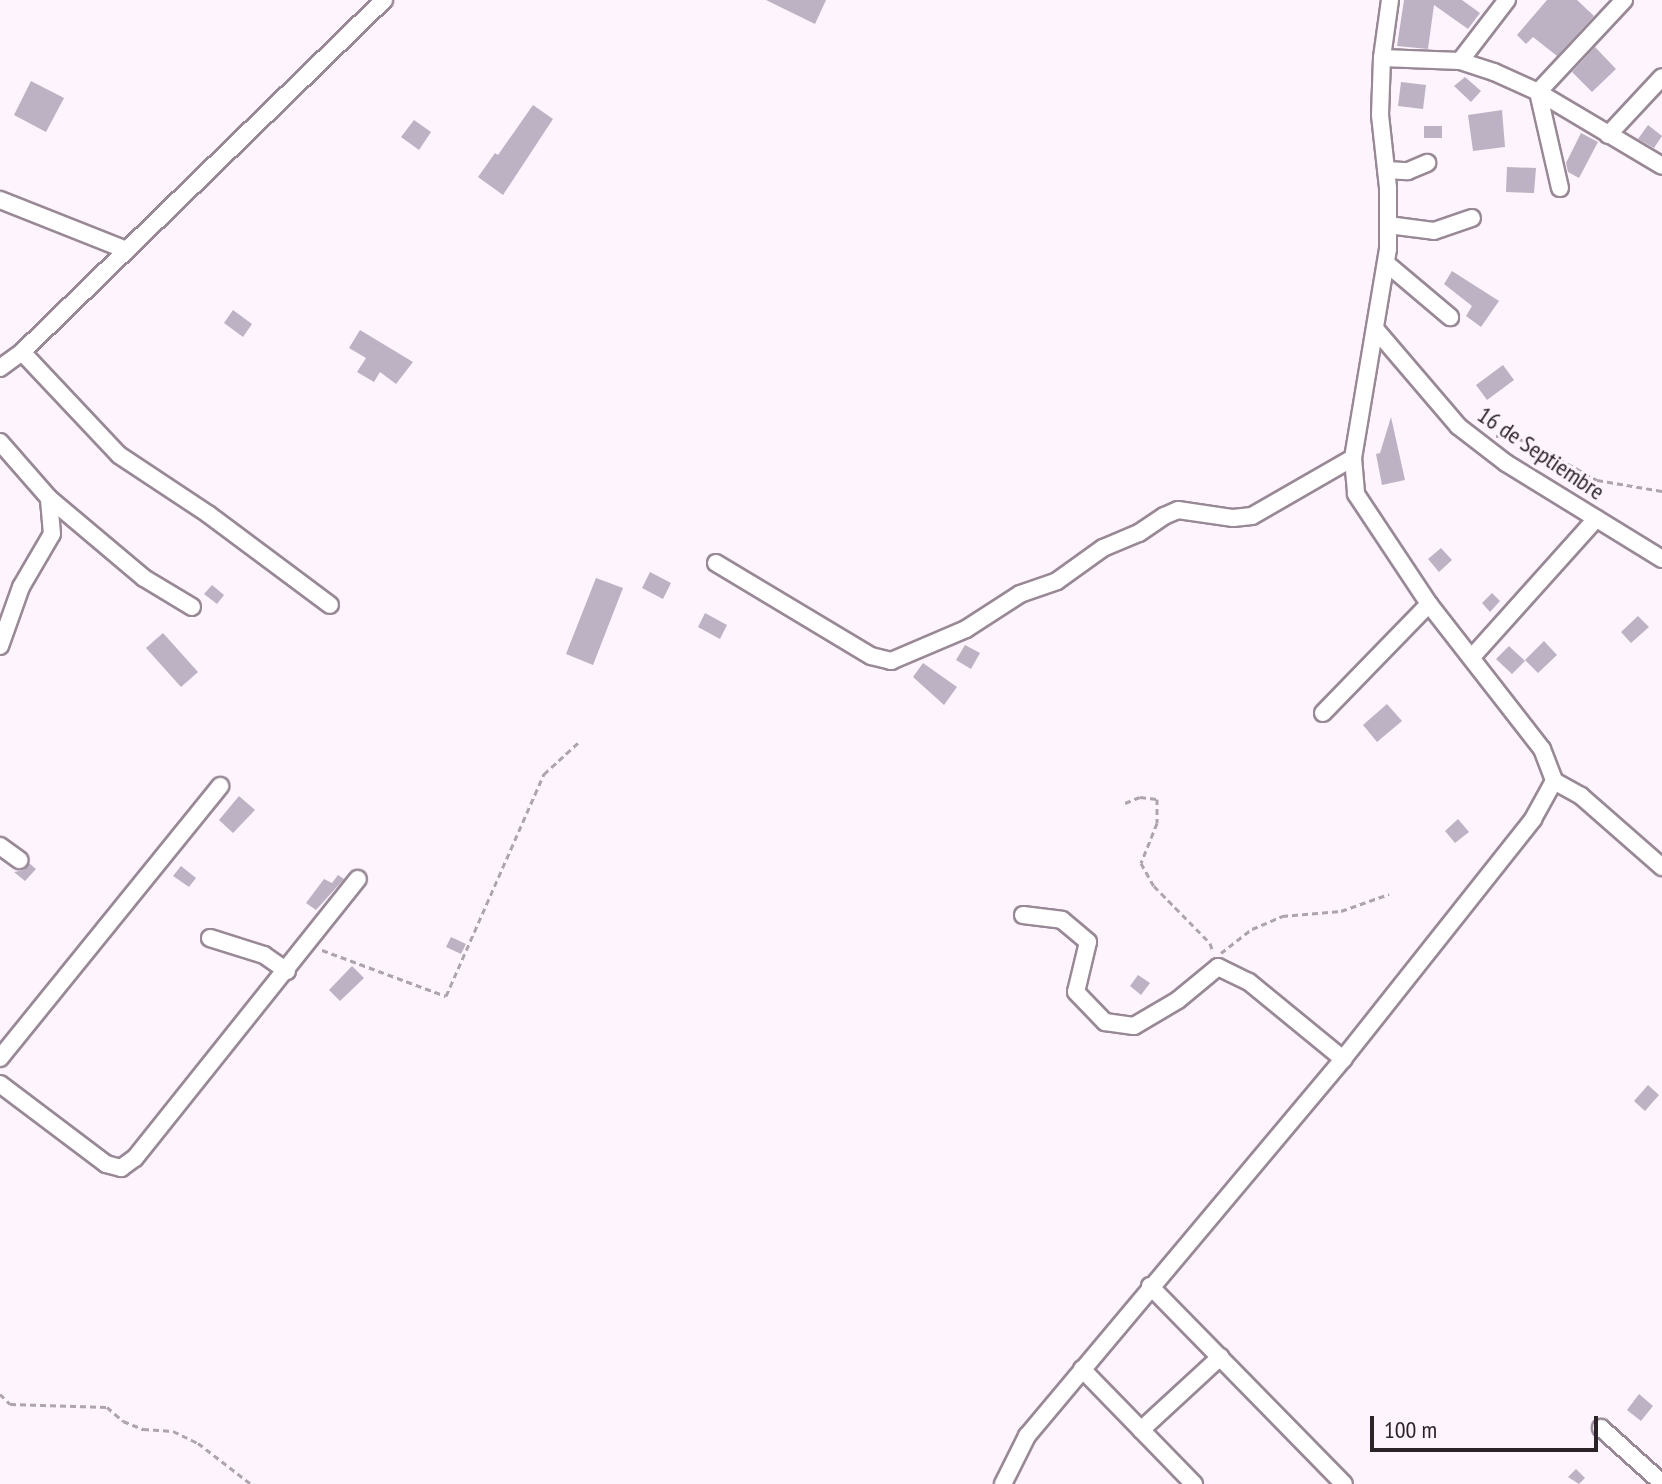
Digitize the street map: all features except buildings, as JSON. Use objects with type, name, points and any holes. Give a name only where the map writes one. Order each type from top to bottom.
[{"type":"street","points":[[0,368],[22,352],[384,0]]},
{"type":"street","points":[[1390,0],[1382,58],[1380,115],[1386,170],[1386,263],[1377,331],[1353,458],[1356,494],[1429,604],[1542,749],[1554,781],[1581,796],[1662,867]]},
{"type":"street","points":[[1460,61],[1507,0]]},
{"type":"street","points":[[1538,92],[1624,0]]},
{"type":"street","points":[[1382,58],[1460,61],[1538,92],[1662,166]]},
{"type":"street","points":[[1608,135],[1662,77]]},
{"type":"street","points":[[1538,92],[1560,188]]},
{"type":"street","points":[[1386,170],[1408,171],[1427,163]]},
{"type":"street","points":[[0,200],[126,250]]},
{"type":"street","points":[[1388,225],[1434,231],[1472,218]]},
{"type":"street","points":[[1386,263],[1450,317]]},
{"type":"street","name":"16 de Septiembre","points":[[1377,331],[1468,434],[1506,463],[1662,559]]},
{"type":"street","points":[[22,352],[69,406],[119,455],[208,514],[330,605]]},
{"type":"street","points":[[0,442],[49,498],[144,578],[192,607]]},
{"type":"street","points":[[716,563],[871,656],[891,661],[966,629],[1020,594],[1057,581],[1103,548],[1139,533],[1164,516],[1178,510],[1233,518],[1252,516],[1353,458]]},
{"type":"street","points":[[0,646],[21,587],[52,534],[49,498]]},
{"type":"street","points":[[1472,657],[1596,519]]},
{"type":"street","points":[[1323,713],[1429,604]]},
{"type":"street","points":[[1003,1484],[1027,1436],[1343,1059],[1533,819],[1554,781]]},
{"type":"street","points":[[0,1058],[220,786]]},
{"type":"street","points":[[0,846],[19,860]]},
{"type":"street","points":[[0,1084],[106,1164],[121,1168],[135,1158],[358,879]]},
{"type":"street","points":[[1023,915],[1062,920],[1088,942],[1076,992],[1105,1022],[1134,1026],[1178,1000],[1218,967],[1249,982],[1343,1059]]},
{"type":"street","points":[[210,938],[264,955],[287,971]]},
{"type":"street","points":[[1150,1286],[1344,1484]]},
{"type":"street","points":[[1141,1430],[1220,1357]]},
{"type":"street","points":[[1082,1369],[1194,1484]]},
{"type":"street","points":[[1601,1428],[1662,1483]]},
{"type":"path","points":[[1468,434],[1509,435],[1597,480],[1662,491]]},
{"type":"path","points":[[308,945],[446,996],[544,774],[580,741]]},
{"type":"path","points":[[1125,803],[1140,797],[1157,799],[1157,823],[1141,863],[1154,886],[1210,943],[1214,957],[1252,929],[1282,916],[1341,911],[1389,894]]},
{"type":"path","points":[[0,1394],[10,1404],[107,1407],[123,1421],[143,1429],[173,1431],[198,1443],[251,1484]]}]
